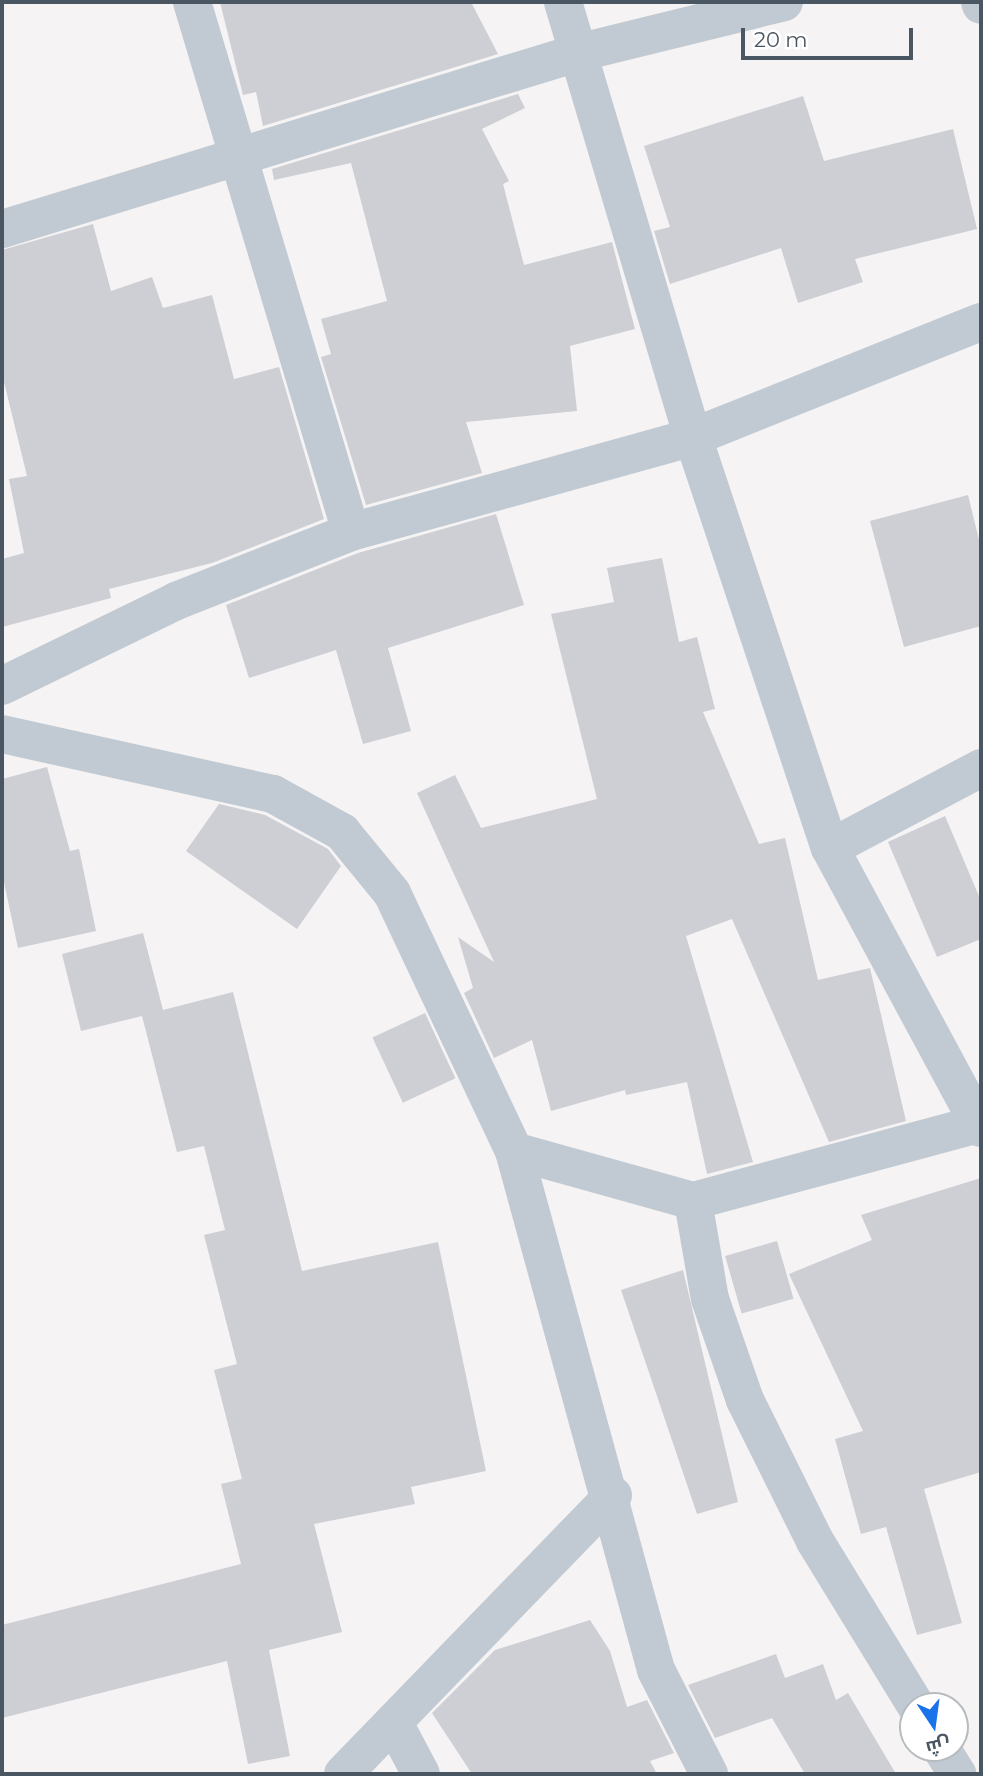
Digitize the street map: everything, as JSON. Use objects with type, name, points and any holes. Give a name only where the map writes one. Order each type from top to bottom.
[{"type":"street","points":[[192,2],[235,158],[351,532]]},
{"type":"street","points":[[514,1151],[693,1201],[980,1126],[830,848],[693,438],[564,2]]},
{"type":"street","points":[[2,229],[577,53],[784,2]]},
{"type":"street","points":[[2,686],[176,601],[351,532],[693,438],[981,322]]},
{"type":"street","points":[[2,734],[273,794],[342,832],[392,893],[514,1151],[613,1495],[656,1670],[709,1774]]},
{"type":"street","points":[[830,848],[981,768]]},
{"type":"street","points":[[693,1201],[710,1298],[745,1400],[815,1541],[907,1692]]},
{"type":"street","points":[[343,1774],[395,1724],[613,1495]]},
{"type":"street","points":[[395,1724],[421,1774]]},
{"type":"building","points":[[220,2],[471,2],[498,54],[263,126],[256,92],[243,95]]},
{"type":"building","points":[[518,94],[525,108],[482,129],[509,181],[503,184],[524,265],[612,242],[635,329],[570,346],[577,411],[466,422],[482,473],[366,505],[321,357],[331,354],[321,319],[387,301],[351,163],[274,180],[272,169]]},
{"type":"building","points":[[803,96],[824,161],[953,129],[977,229],[855,259],[863,282],[798,303],[781,248],[670,284],[654,231],[670,227],[644,146]]},
{"type":"building","points":[[93,224],[111,291],[152,277],[163,308],[212,295],[234,379],[279,367],[324,519],[212,563],[109,589],[111,598],[2,627],[2,559],[24,553],[9,479],[27,476],[2,374],[2,250]]},
{"type":"building","points":[[968,495],[981,548],[981,626],[904,647],[870,521]]},
{"type":"building","points":[[496,514],[524,605],[388,648],[411,731],[363,744],[336,650],[249,678],[226,605],[358,553]]},
{"type":"building","points":[[662,558],[679,642],[697,637],[715,709],[703,712],[759,844],[785,838],[818,980],[870,968],[906,1121],[829,1142],[732,919],[686,936],[753,1162],[707,1174],[687,1082],[626,1095],[625,1090],[551,1111],[532,1040],[494,1058],[464,993],[473,988],[458,937],[494,962],[417,793],[455,775],[481,828],[597,799],[551,614],[614,602],[607,568]]},
{"type":"building","points":[[47,767],[70,851],[79,849],[96,931],[18,948],[2,873],[2,779]]},
{"type":"building","points":[[219,804],[265,815],[328,849],[341,866],[297,929],[186,851]]},
{"type":"building","points":[[945,816],[981,901],[981,939],[937,957],[888,842]]},
{"type":"building","points":[[143,933],[163,1010],[233,992],[302,1271],[438,1242],[486,1471],[411,1487],[415,1504],[314,1524],[342,1632],[269,1650],[290,1756],[248,1764],[227,1661],[2,1718],[2,1625],[241,1564],[221,1484],[242,1479],[214,1370],[237,1364],[204,1235],[225,1230],[204,1146],[177,1152],[142,1016],[81,1031],[62,954]]},
{"type":"building","points":[[425,1013],[455,1078],[403,1103],[372,1038]]},
{"type":"building","points":[[981,1178],[981,1472],[924,1489],[962,1623],[917,1635],[886,1527],[861,1534],[835,1439],[863,1431],[789,1274],[872,1240],[861,1215]]},
{"type":"building","points":[[777,1241],[794,1299],[742,1314],[725,1256]]},
{"type":"building","points":[[683,1270],[738,1502],[697,1514],[621,1290]]},
{"type":"building","points":[[590,1620],[610,1651],[627,1707],[647,1700],[674,1753],[650,1761],[657,1774],[472,1774],[432,1713],[495,1650]]},
{"type":"building","points":[[776,1654],[785,1678],[823,1664],[836,1700],[848,1693],[896,1774],[805,1774],[772,1718],[715,1738],[688,1685]]}]
